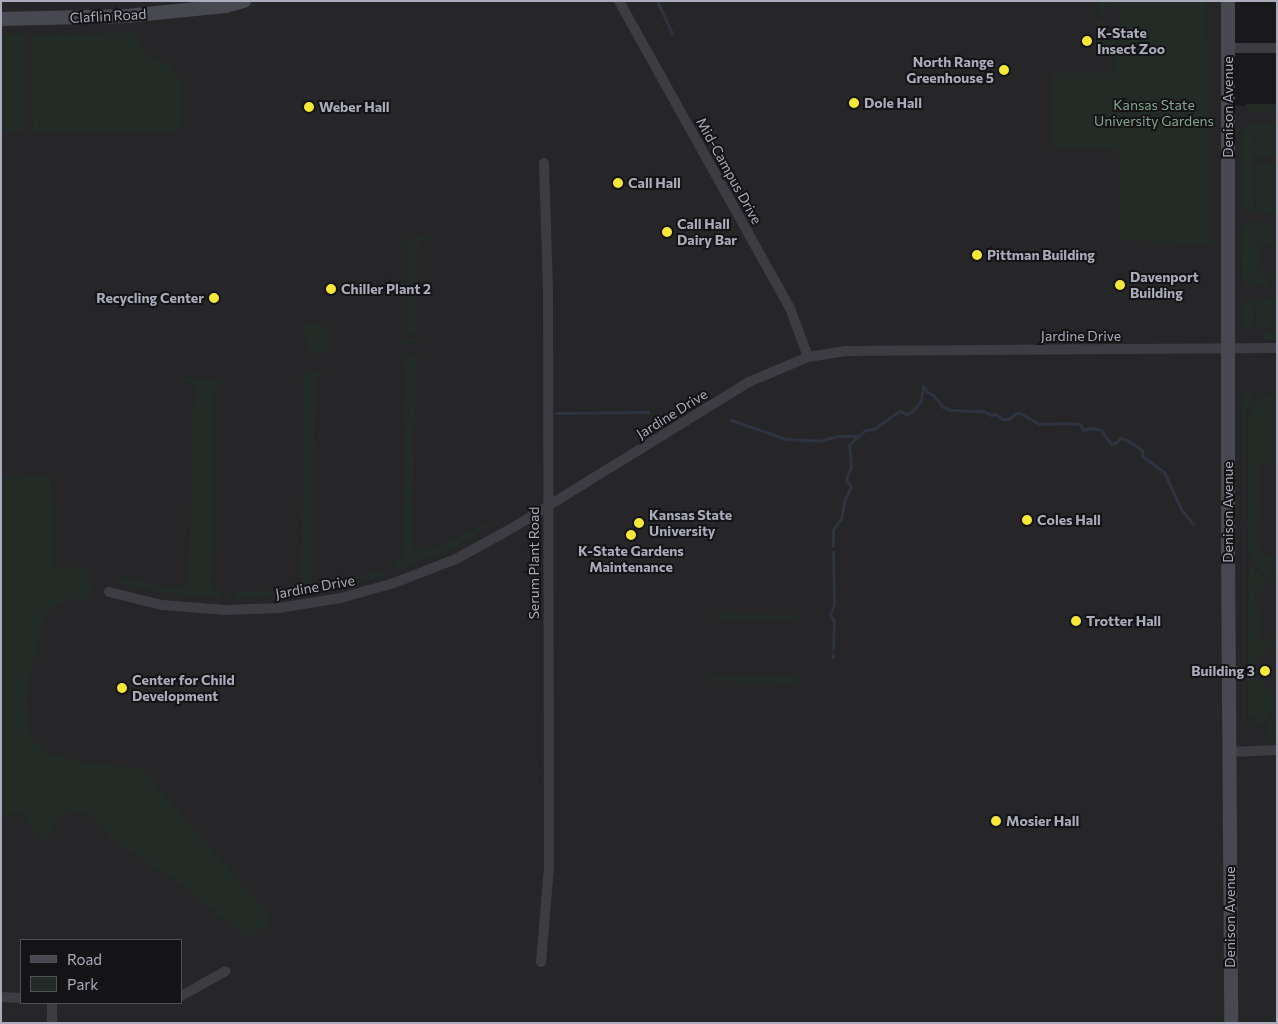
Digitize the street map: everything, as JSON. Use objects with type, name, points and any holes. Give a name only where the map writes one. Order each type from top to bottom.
[{"type":"street","name":"Claflin Road","points":[[1,19],[126,16],[226,6],[244,1]]},
{"type":"street","name":"Mid-Campus Drive","points":[[619,1],[790,308],[808,357]]},
{"type":"street","name":"Denison Avenue","points":[[1228,1],[1231,1023]]},
{"type":"street","points":[[1227,48],[1277,48]]},
{"type":"street","name":"Serum Plant Road","points":[[541,962],[549,867],[548,290],[544,163]]},
{"type":"street","name":"Jardine Drive","points":[[109,592],[162,604],[225,610],[279,608],[342,598],[394,583],[456,559],[547,507],[750,382],[808,357],[846,351],[1277,348]]},
{"type":"street","points":[[1230,752],[1277,750]]},
{"type":"street","points":[[182,995],[226,971]]},
{"type":"street","points":[[1,997],[20,998]]},
{"type":"street","points":[[52,1004],[52,1023]]},
{"type":"shaded area","name":"Kansas State University","points":[[1,1],[1221,1],[1221,106],[1277,106],[1277,1023],[1,1023]]},
{"type":"green space","name":"Kansas State University Gardens","points":[[1099,1],[1205,1],[1205,38],[1208,45],[1210,244],[1120,240],[1119,155],[1111,148],[1053,149],[1053,73],[1116,73],[1116,54],[1098,54],[1098,20],[1105,20],[1105,29],[1121,29],[1121,7],[1105,6],[1105,14],[1099,14]]},
{"type":"green space","points":[[137,33],[142,48],[149,56],[169,65],[182,80],[182,123],[176,131],[33,131],[32,34]]},
{"type":"green space","points":[[1,34],[25,34],[25,130],[1,130]]},
{"type":"green space","points":[[1246,104],[1277,104],[1277,112],[1250,112],[1247,111]]},
{"type":"green space","points":[[1255,125],[1254,214],[1246,213],[1242,207],[1242,137],[1244,128]]},
{"type":"green space","points":[[1257,125],[1277,125],[1277,157],[1257,157]]},
{"type":"green space","points":[[1257,164],[1277,164],[1277,214],[1257,214]]},
{"type":"green space","points":[[1247,222],[1255,222],[1255,286],[1246,286],[1242,279],[1241,230]]},
{"type":"green space","points":[[1257,222],[1272,225],[1272,245],[1269,246],[1260,241],[1261,273],[1271,280],[1268,287],[1257,286]]},
{"type":"green space","points":[[424,235],[425,240],[418,242],[416,334],[407,335],[407,246],[399,245],[399,241]]},
{"type":"green space","points":[[1248,298],[1255,298],[1254,327],[1242,327],[1242,303]]},
{"type":"green space","points":[[1257,298],[1277,298],[1277,327],[1257,327]]},
{"type":"green space","points":[[305,325],[327,326],[327,349],[324,353],[313,355],[305,339]]},
{"type":"green space","points":[[1264,331],[1277,331],[1277,340],[1264,340]]},
{"type":"green space","points":[[416,338],[425,341],[400,344],[397,342]]},
{"type":"green space","points":[[423,353],[423,356],[416,357],[413,549],[431,551],[483,524],[490,527],[451,549],[398,571],[394,562],[402,559],[406,379],[405,358],[397,356],[406,354],[407,358],[413,358],[413,354]]},
{"type":"green space","points":[[323,369],[322,375],[315,376],[312,585],[346,580],[380,571],[385,575],[345,587],[310,594],[265,598],[232,598],[237,592],[291,590],[294,586],[301,585],[304,380],[297,378]]},
{"type":"green space","points":[[185,377],[221,381],[223,384],[214,388],[211,589],[219,590],[219,598],[165,593],[118,584],[122,578],[180,589],[181,585],[189,584],[192,411],[196,391],[192,383],[184,382]]},
{"type":"green space","points":[[1242,393],[1252,393],[1252,403],[1245,417],[1245,518],[1242,518]]},
{"type":"green space","points":[[1267,394],[1277,404],[1277,463],[1258,464],[1258,509],[1260,509],[1260,522],[1256,528],[1256,539],[1258,546],[1264,553],[1277,556],[1277,582],[1261,571],[1252,559],[1248,549],[1248,421],[1256,401],[1261,400]]},
{"type":"green space","points":[[51,477],[53,567],[86,567],[93,588],[86,599],[72,599],[56,606],[44,615],[26,696],[27,721],[32,738],[49,753],[93,764],[141,768],[272,918],[266,926],[248,938],[172,878],[113,840],[90,816],[70,809],[57,819],[48,838],[40,840],[22,812],[1,816],[1,478]]},
{"type":"green space","points":[[1243,524],[1245,524],[1245,724],[1243,724]]},
{"type":"green space","points":[[1249,563],[1273,583],[1264,584],[1262,592],[1259,592],[1259,597],[1255,597],[1255,600],[1257,600],[1258,611],[1262,617],[1260,639],[1273,639],[1273,641],[1277,641],[1277,649],[1271,645],[1254,665],[1248,665]]},
{"type":"green space","points":[[713,614],[798,616],[796,620],[714,619]]},
{"type":"green space","points":[[712,676],[796,677],[798,683],[712,681]]},
{"type":"green space","points":[[1256,676],[1271,691],[1273,697],[1274,711],[1260,726],[1256,724],[1255,719],[1248,717],[1248,678]]},
{"type":"green space","points":[[1277,715],[1277,739],[1269,739],[1265,729]]},
{"type":"waterway","points":[[657,1],[672,33]]},
{"type":"waterway","points":[[923,386],[943,407],[950,410],[983,411],[991,415],[995,414],[1002,419],[1009,419],[1016,413],[1020,413],[1039,424],[1070,423],[1080,424],[1083,430],[1093,428],[1101,430],[1111,444],[1121,438],[1127,440],[1142,450],[1142,456],[1164,472],[1181,509],[1193,524]]},
{"type":"waterway","points":[[833,546],[833,530],[841,519],[845,499],[851,486],[846,480],[851,466],[849,445],[865,430],[874,429],[896,413],[900,411],[907,414],[912,411],[921,401],[923,387]]},
{"type":"waterway","points":[[556,413],[648,412]]},
{"type":"waterway","points":[[731,420],[786,439],[819,441],[838,436],[859,436]]},
{"type":"waterway","points":[[833,552],[834,605],[830,614],[834,621],[833,649]]},
{"type":"place","name":"K-State Insect Zoo","points":[[1087,41]]},
{"type":"place","name":"North Range Greenhouse 5","points":[[1004,70]]},
{"type":"place","name":"Dole Hall","points":[[854,103]]},
{"type":"place","name":"Weber Hall","points":[[309,107]]},
{"type":"place","name":"Call Hall","points":[[618,183]]},
{"type":"place","name":"Call Hall Dairy Bar","points":[[667,232]]},
{"type":"place","name":"Pittman Building","points":[[977,255]]},
{"type":"place","name":"Davenport Building","points":[[1120,285]]},
{"type":"place","name":"Chiller Plant 2","points":[[331,289]]},
{"type":"place","name":"Recycling Center","points":[[214,298]]},
{"type":"place","name":"Coles Hall","points":[[1027,520]]},
{"type":"place","name":"Kansas State University","points":[[639,523]]},
{"type":"place","name":"K-State Gardens Maintenance","points":[[631,535]]},
{"type":"place","name":"Trotter Hall","points":[[1076,621]]},
{"type":"place","name":"Building 3","points":[[1265,671]]},
{"type":"place","name":"Center for Child Development","points":[[122,688]]},
{"type":"place","name":"Mosier Hall","points":[[996,821]]}]
